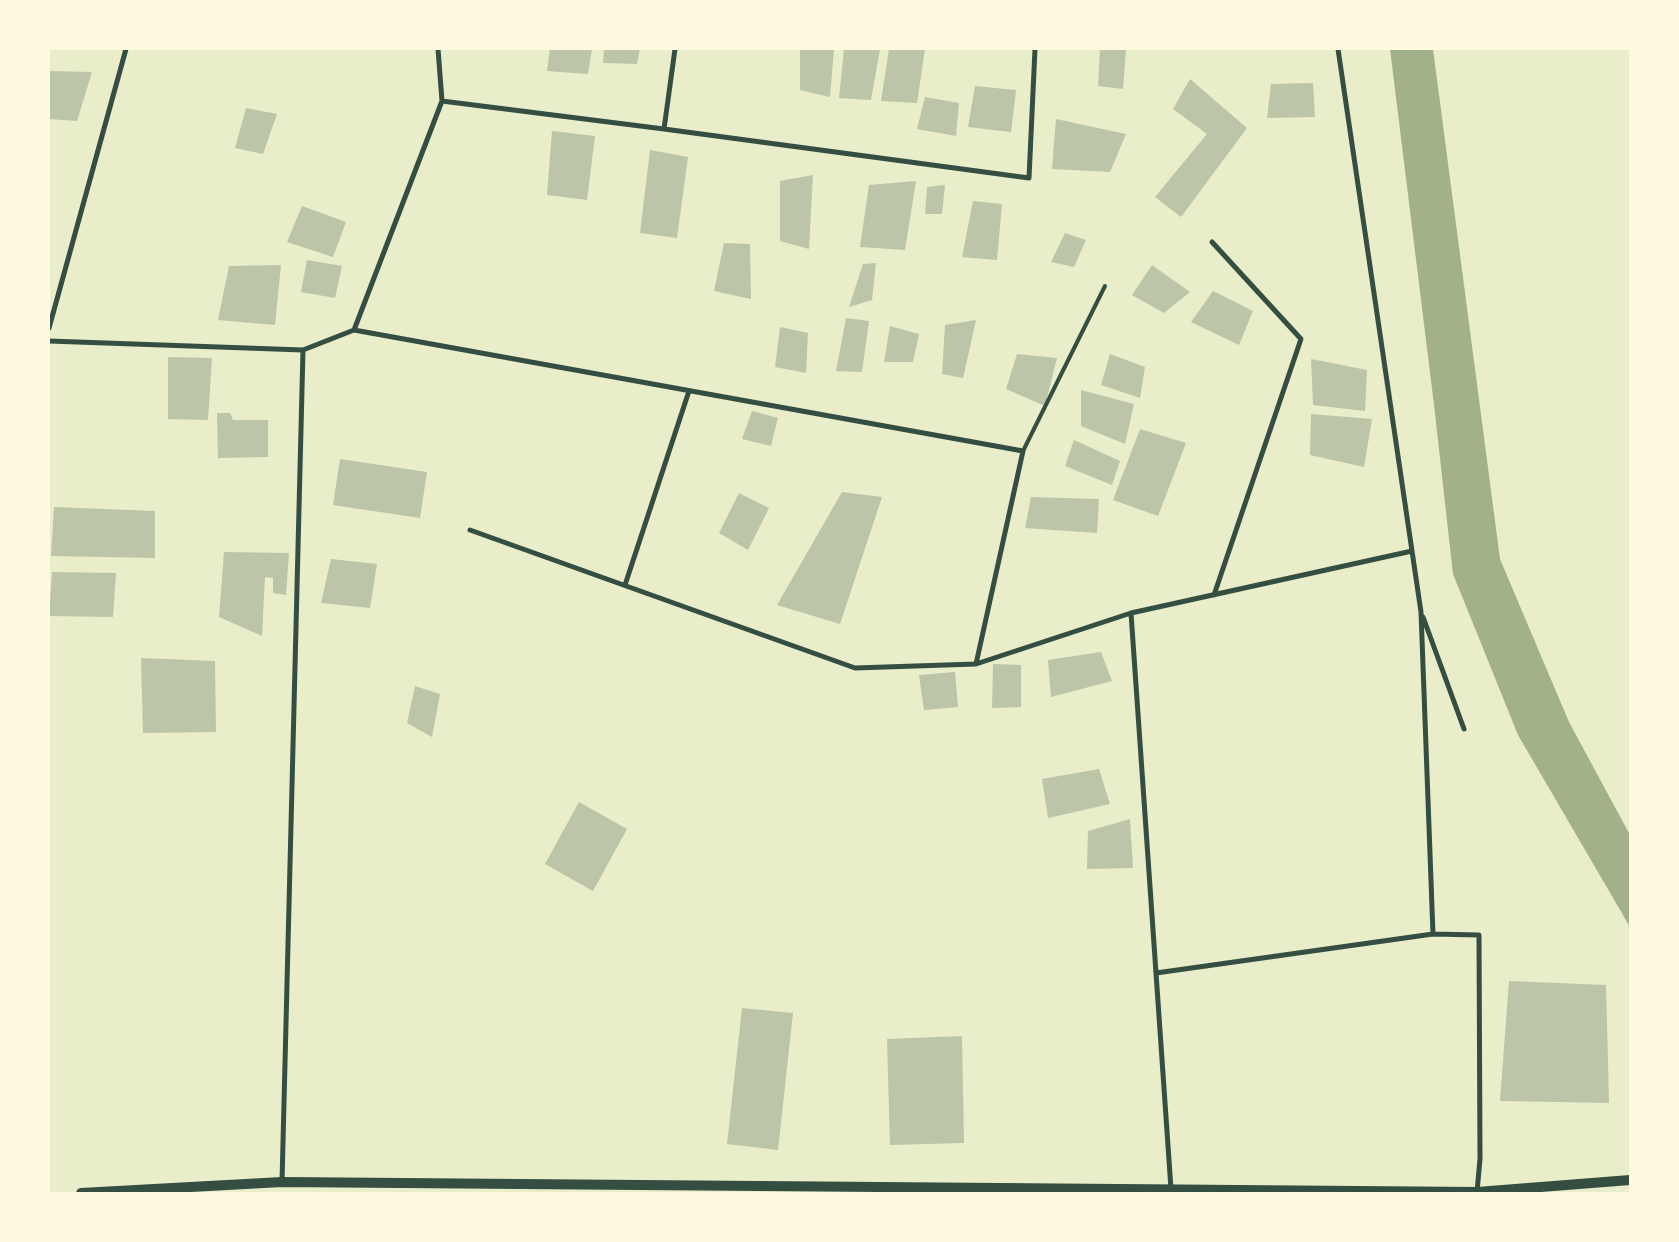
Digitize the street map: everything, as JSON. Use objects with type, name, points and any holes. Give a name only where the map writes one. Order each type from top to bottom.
[{"type":"main road","points":[[81,1193],[282,1182],[1477,1192],[1630,1180]]},
{"type":"street","points":[[49,328],[126,49]]},
{"type":"street","points":[[354,330],[442,101],[438,49]]},
{"type":"street","points":[[664,129],[675,49]]},
{"type":"street","points":[[442,101],[1029,178],[1035,49]]},
{"type":"street","points":[[1338,49],[1421,612],[1433,934]]},
{"type":"street","points":[[1212,242],[1300,339],[1214,595]]},
{"type":"street","points":[[49,341],[303,350],[354,330],[1023,451],[976,664]]},
{"type":"street","points":[[282,1182],[303,350]]},
{"type":"street","points":[[625,585],[689,391]]},
{"type":"street","points":[[470,530],[855,668],[976,664],[1131,613],[1412,551]]},
{"type":"street","points":[[1421,612],[1464,729]]},
{"type":"street","points":[[1131,613],[1172,1189]]},
{"type":"street","points":[[1156,973],[1433,934],[1479,936],[1480,1159],[1477,1192]]},
{"type":"lane","points":[[1023,451],[1105,286]]},
{"type":"shaded area","points":[[1390,49],[1433,49],[1500,559],[1569,722],[1630,835],[1630,927],[1518,735],[1453,574]]},
{"type":"building","points":[[550,49],[592,49],[588,74],[547,71]]},
{"type":"building","points":[[604,49],[640,49],[637,64],[603,63]]},
{"type":"building","points":[[800,49],[834,49],[830,97],[800,90]]},
{"type":"building","points":[[844,49],[880,49],[871,100],[839,98]]},
{"type":"building","points":[[889,49],[925,49],[917,103],[881,101]]},
{"type":"building","points":[[1100,49],[1126,49],[1123,89],[1098,86]]},
{"type":"building","points":[[49,71],[92,72],[77,121],[49,119]]},
{"type":"building","points":[[1190,79],[1247,128],[1181,217],[1155,197],[1207,134],[1173,109]]},
{"type":"building","points":[[1313,83],[1315,117],[1267,118],[1271,84]]},
{"type":"building","points":[[975,86],[1016,90],[1011,132],[968,127]]},
{"type":"building","points":[[925,97],[959,103],[956,136],[917,129]]},
{"type":"building","points":[[246,108],[277,114],[263,154],[235,148]]},
{"type":"building","points":[[1056,119],[1126,134],[1110,172],[1052,169]]},
{"type":"building","points":[[552,131],[595,136],[587,200],[547,195]]},
{"type":"building","points":[[650,150],[688,157],[677,238],[640,233]]},
{"type":"building","points":[[813,175],[809,249],[780,241],[780,181]]},
{"type":"building","points":[[916,181],[905,250],[860,247],[869,185]]},
{"type":"building","points":[[945,185],[942,214],[925,214],[927,187]]},
{"type":"building","points":[[973,201],[1002,204],[997,260],[962,257]]},
{"type":"building","points":[[302,206],[346,222],[333,257],[287,242]]},
{"type":"building","points":[[1065,233],[1086,240],[1074,267],[1051,262]]},
{"type":"building","points":[[724,243],[750,244],[751,299],[714,291]]},
{"type":"building","points":[[307,260],[342,266],[335,298],[301,292]]},
{"type":"building","points":[[876,263],[872,300],[849,307],[863,264]]},
{"type":"building","points":[[281,265],[275,325],[218,320],[229,266]]},
{"type":"building","points":[[1152,265],[1190,292],[1164,313],[1132,295]]},
{"type":"building","points":[[1213,291],[1253,311],[1239,345],[1191,322]]},
{"type":"building","points":[[846,318],[869,321],[862,372],[836,371]]},
{"type":"building","points":[[976,320],[963,378],[942,374],[945,325]]},
{"type":"building","points":[[890,326],[919,334],[913,362],[884,362]]},
{"type":"building","points":[[780,327],[808,333],[806,373],[775,367]]},
{"type":"building","points":[[1017,354],[1057,358],[1045,406],[1006,389]]},
{"type":"building","points":[[1110,354],[1145,367],[1140,398],[1101,385]]},
{"type":"building","points":[[168,357],[212,358],[208,420],[168,419]]},
{"type":"building","points":[[1311,359],[1367,370],[1365,411],[1313,405]]},
{"type":"building","points":[[1081,390],[1134,404],[1125,444],[1081,426]]},
{"type":"building","points":[[752,411],[778,418],[771,446],[742,439]]},
{"type":"building","points":[[217,413],[230,413],[233,420],[268,420],[268,457],[218,458]]},
{"type":"building","points":[[1311,414],[1372,419],[1364,467],[1310,455]]},
{"type":"building","points":[[1140,429],[1186,443],[1158,516],[1113,500]]},
{"type":"building","points":[[1074,440],[1120,461],[1112,485],[1065,466]]},
{"type":"building","points":[[340,459],[427,472],[420,518],[333,505]]},
{"type":"building","points":[[842,492],[882,497],[840,624],[777,605]]},
{"type":"building","points":[[739,493],[769,508],[748,550],[719,533]]},
{"type":"building","points":[[1031,497],[1099,499],[1097,533],[1025,528]]},
{"type":"building","points":[[54,507],[155,511],[155,558],[51,556]]},
{"type":"building","points":[[224,552],[289,553],[286,595],[273,593],[273,578],[265,577],[262,636],[219,617]]},
{"type":"building","points":[[331,559],[377,564],[370,608],[321,603]]},
{"type":"building","points":[[52,572],[116,573],[113,617],[49,616]]},
{"type":"building","points":[[1101,652],[1112,681],[1051,697],[1048,660]]},
{"type":"building","points":[[141,658],[215,661],[216,732],[143,733]]},
{"type":"building","points":[[993,664],[1021,665],[1021,707],[992,708]]},
{"type":"building","points":[[955,672],[958,707],[924,710],[919,675]]},
{"type":"building","points":[[415,686],[440,694],[432,737],[407,723]]},
{"type":"building","points":[[1099,769],[1110,804],[1048,818],[1042,779]]},
{"type":"building","points":[[579,802],[627,829],[593,891],[545,864]]},
{"type":"building","points":[[1130,819],[1133,868],[1087,869],[1088,831]]},
{"type":"building","points":[[1509,981],[1606,985],[1609,1103],[1500,1101]]},
{"type":"building","points":[[742,1008],[793,1013],[778,1150],[727,1144]]},
{"type":"building","points":[[962,1036],[964,1143],[890,1145],[887,1039]]}]
